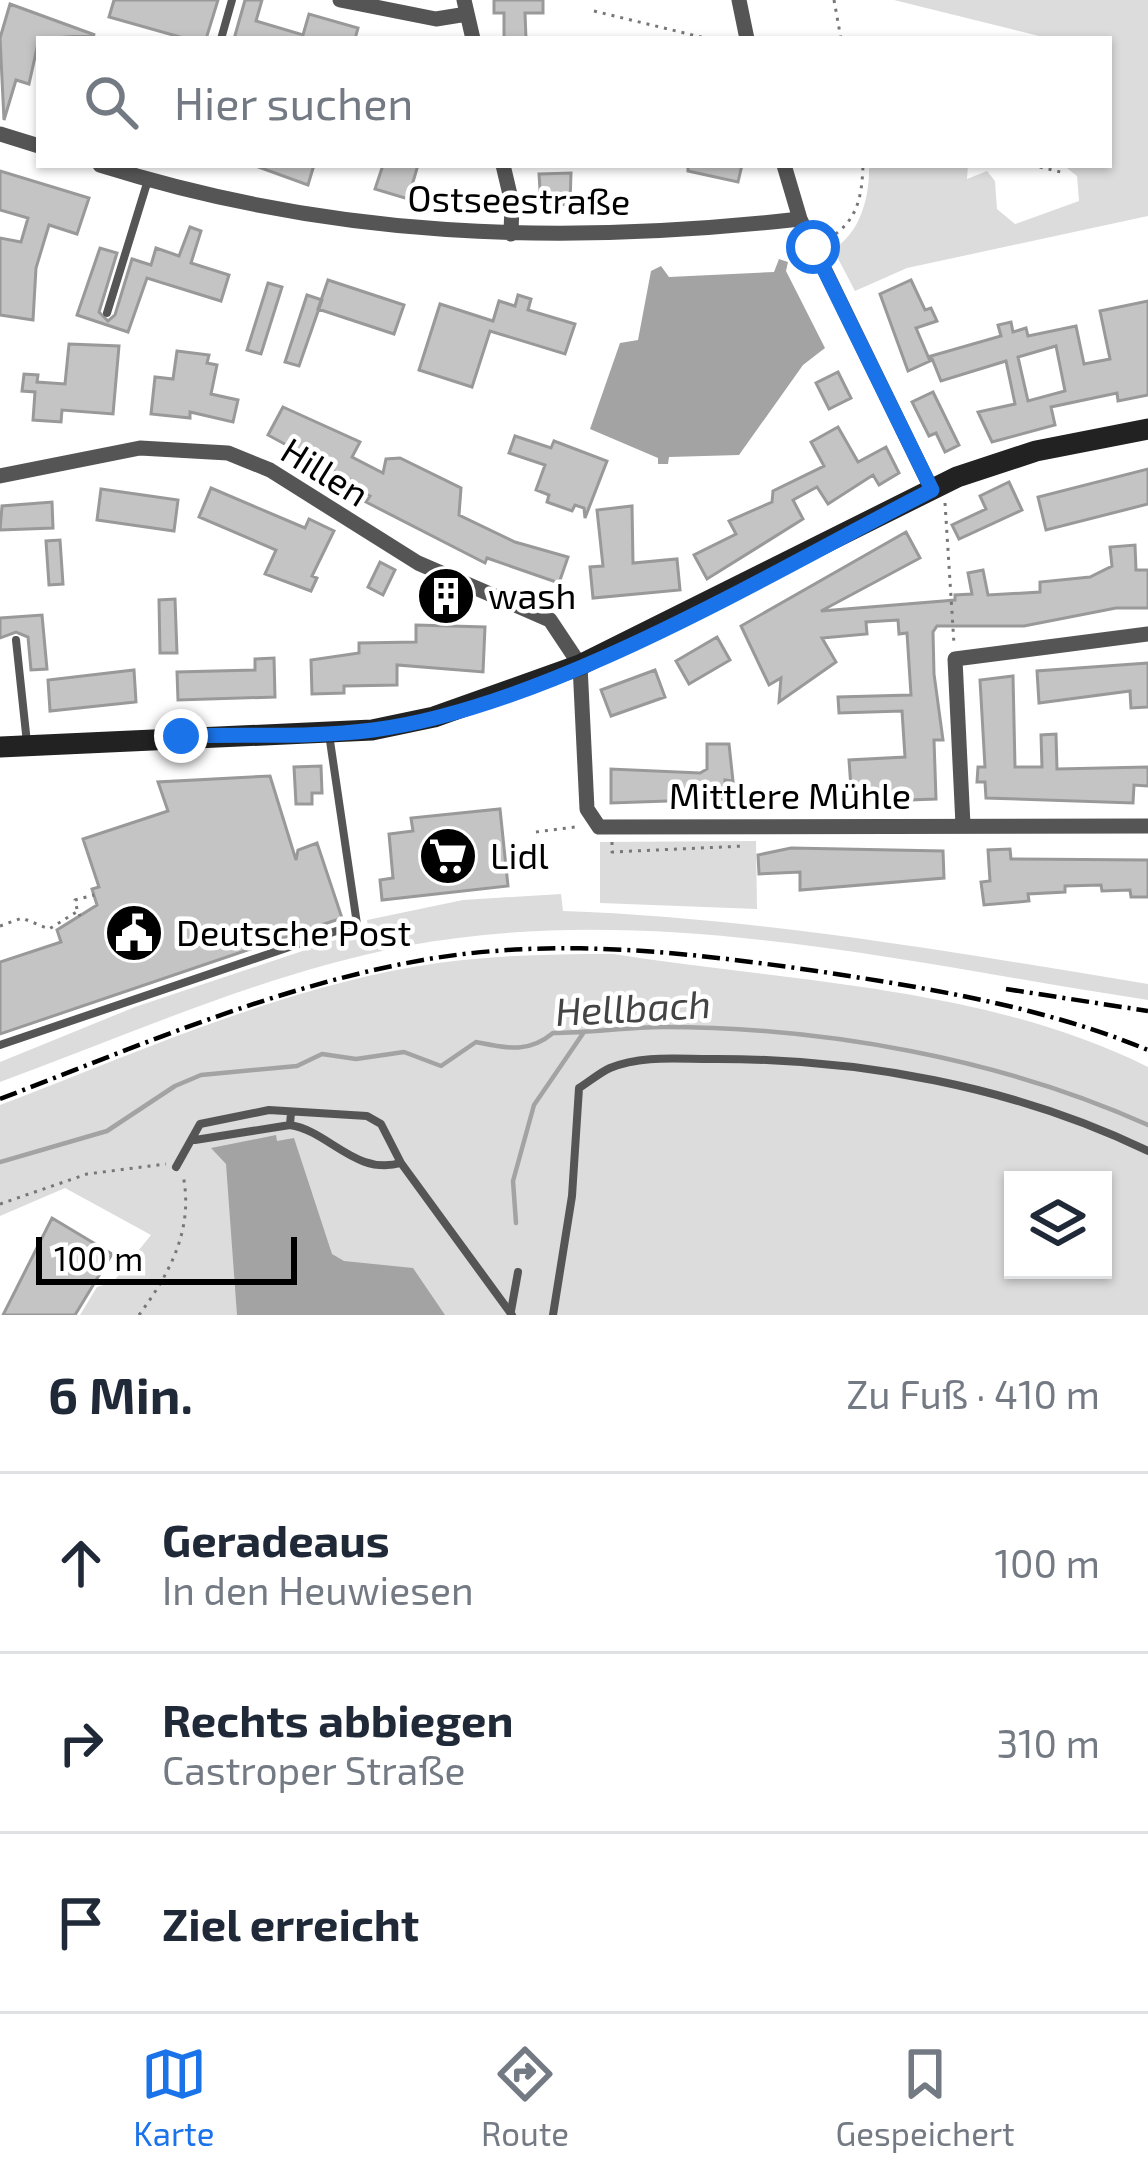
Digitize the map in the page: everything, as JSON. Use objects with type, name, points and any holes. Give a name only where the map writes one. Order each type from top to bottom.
[{"type":"main road","points":[[0,747],[372,730],[434,717],[580,665],[938,487],[1036,451],[1148,429]]},
{"type":"street","points":[[340,0],[436,19],[466,7]]},
{"type":"street","points":[[739,0],[746,36]]},
{"type":"street","points":[[0,134],[36,145]]},
{"type":"street","name":"Ostseestraße","points":[[110,168],[207,199],[380,227],[512,234],[676,232],[800,219]]},
{"type":"street","points":[[504,168],[512,203],[512,234]]},
{"type":"street","points":[[785,168],[813,247],[938,487]]},
{"type":"street","name":"Hillen","points":[[0,476],[140,448],[229,453],[271,470],[418,563],[550,620],[580,665]]},
{"type":"street","points":[[963,826],[955,659],[1148,634]]},
{"type":"street","points":[[580,665],[591,821]]},
{"type":"street","name":"Mittlere Mühle","points":[[591,821],[598,827],[1148,826]]},
{"type":"lane","points":[[222,36],[232,0]]},
{"type":"lane","points":[[106,313],[148,180]]},
{"type":"lane","points":[[16,640],[27,744]]},
{"type":"lane","points":[[0,1046],[357,924],[328,732]]},
{"type":"lane","points":[[553,1315],[572,1196],[574,1109],[579,1088],[610,1068],[651,1059],[840,1064],[953,1086],[1108,1132],[1148,1151]]},
{"type":"lane","points":[[176,1167],[200,1124],[269,1110],[367,1116],[381,1124],[401,1163],[511,1314]]},
{"type":"lane","points":[[290,1124],[291,1112]]},
{"type":"lane","points":[[195,1140],[290,1124],[314,1133],[343,1156],[389,1166],[401,1163]]},
{"type":"lane","points":[[511,1314],[518,1272]]},
{"type":"path","points":[[834,0],[840,36]]},
{"type":"path","points":[[594,11],[697,36]]},
{"type":"path","points":[[813,247],[844,230],[857,212],[863,168]]},
{"type":"path","points":[[1044,168],[1065,173]]},
{"type":"path","points":[[938,487],[955,659]]},
{"type":"path","points":[[536,832],[591,821],[594,836],[612,842],[612,852],[745,850],[744,826]]},
{"type":"path","points":[[0,926],[22,918],[49,929],[79,913],[74,900],[94,895]]},
{"type":"path","points":[[0,1204],[87,1174],[162,1163],[176,1167],[186,1187],[181,1239],[163,1282],[139,1315]]},
{"type":"shaded area","points":[[894,0],[1148,0],[1148,216],[907,268],[855,291],[833,249],[851,233],[862,212],[869,168],[968,168],[967,179],[987,171],[995,181],[997,209],[1015,224],[1079,201],[1077,176],[1067,168],[1112,168],[1112,36],[1039,36]]},
{"type":"shaded area","points":[[779,259],[788,262],[786,271],[825,348],[803,365],[739,455],[669,457],[668,464],[658,464],[658,458],[590,429],[620,343],[638,340],[651,271],[661,266],[669,277],[774,272]]},
{"type":"shaded area","points":[[756,841],[757,909],[600,903],[600,842]]},
{"type":"shaded area","points":[[561,894],[563,911],[710,921],[929,949],[1148,984],[1148,1000],[778,942],[592,930],[499,934],[406,946],[302,972],[0,1082],[0,1062],[135,1007],[368,929],[367,920],[463,900]]},
{"type":"shaded area","points":[[613,954],[886,991],[1021,1019],[1148,1067],[1148,1315],[80,1315],[97,1287],[113,1282],[151,1235],[65,1188],[0,1216],[0,1105],[270,1003],[381,973],[503,957]]},
{"type":"shaded area","points":[[276,1135],[277,1141],[294,1138],[332,1254],[344,1261],[413,1268],[445,1315],[237,1315],[226,1164],[211,1148]]},
{"type":"building","points":[[114,0],[218,0],[207,36],[176,36],[109,17]]},
{"type":"building","points":[[245,0],[262,0],[256,21],[303,35],[309,14],[358,28],[356,36],[235,36]]},
{"type":"building","points":[[494,0],[543,0],[543,13],[525,13],[526,36],[504,36],[504,13],[494,13]]},
{"type":"building","points":[[10,4],[95,35],[36,36],[29,84],[16,80],[4,120],[0,38]]},
{"type":"building","points":[[261,168],[313,168],[308,185]]},
{"type":"building","points":[[382,168],[417,168],[408,199],[375,189]]},
{"type":"building","points":[[688,168],[741,168],[738,182]]},
{"type":"building","points":[[0,171],[89,198],[77,234],[49,225],[36,268],[33,320],[0,315],[0,238],[21,242],[28,218],[0,210]]},
{"type":"building","points":[[571,173],[570,204],[541,206],[539,174]]},
{"type":"building","points":[[190,227],[201,231],[191,263],[229,275],[221,301],[147,278],[128,332],[77,315],[100,248],[117,253],[99,312],[108,321],[115,315],[132,259],[151,265],[156,248],[179,256]]},
{"type":"building","points":[[328,280],[404,305],[394,334],[318,309]]},
{"type":"building","points":[[911,280],[925,310],[931,308],[937,321],[916,328],[930,361],[908,371],[880,294]]},
{"type":"building","points":[[268,283],[282,287],[261,354],[247,350]]},
{"type":"building","points":[[307,295],[322,300],[299,366],[285,362]]},
{"type":"building","points":[[518,295],[531,299],[528,310],[575,324],[565,354],[490,331],[472,387],[419,370],[440,304],[493,321],[499,301],[515,306]]},
{"type":"building","points":[[1148,301],[1148,395],[1118,401],[1117,393],[1051,407],[1055,425],[992,442],[978,412],[1015,404],[1006,361],[941,381],[931,356],[1001,336],[998,325],[1011,322],[1013,332],[1026,328],[1028,336],[1076,326],[1084,364],[1110,359],[1100,311]],"holes":[[[1056,346],[1065,391],[1028,401],[1018,357]]]},
{"type":"building","points":[[69,344],[119,346],[113,414],[62,410],[61,422],[33,420],[35,392],[22,391],[24,374],[38,375],[37,382],[65,384]]},
{"type":"building","points":[[177,351],[209,355],[207,363],[217,365],[211,394],[238,400],[233,422],[190,412],[190,418],[151,414],[155,377],[173,379]]},
{"type":"building","points":[[838,372],[851,398],[829,409],[816,383]]},
{"type":"building","points":[[933,392],[959,445],[945,452],[936,433],[929,436],[912,402]]},
{"type":"building","points":[[283,407],[360,442],[352,457],[383,473],[386,459],[400,458],[461,488],[459,515],[515,542],[568,557],[559,583],[487,558],[485,563],[366,502],[370,496],[346,483],[349,479],[268,435]]},
{"type":"building","points":[[838,427],[858,462],[886,447],[899,473],[879,485],[873,475],[828,504],[817,487],[793,500],[803,519],[707,579],[694,555],[736,534],[729,521],[772,502],[773,491],[824,466],[811,442]]},
{"type":"building","points":[[515,436],[551,448],[554,441],[607,461],[585,518],[584,508],[575,505],[572,511],[547,502],[549,495],[536,490],[545,465],[509,453]]},
{"type":"building","points":[[1148,469],[1148,504],[1046,530],[1038,497]]},
{"type":"building","points":[[1009,482],[1022,510],[959,539],[952,525],[986,509],[980,496]]},
{"type":"building","points":[[211,488],[305,528],[309,519],[334,531],[312,576],[317,578],[311,591],[265,574],[276,550],[199,517]]},
{"type":"building","points":[[101,489],[178,500],[174,531],[97,520]]},
{"type":"building","points":[[52,502],[53,528],[0,530],[2,506]]},
{"type":"building","points":[[632,506],[633,563],[677,559],[680,590],[593,598],[590,567],[603,566],[597,510]]},
{"type":"building","points":[[906,532],[920,558],[821,611],[955,600],[955,595],[972,594],[968,573],[983,570],[988,595],[1040,592],[1040,582],[1090,577],[1112,566],[1110,547],[1135,545],[1136,570],[1148,570],[1148,608],[1116,608],[1024,626],[937,626],[933,632],[934,674],[943,740],[934,740],[936,799],[852,802],[849,760],[905,757],[902,711],[839,713],[838,697],[911,695],[907,633],[899,634],[898,620],[866,622],[867,634],[822,638],[836,662],[779,702],[781,678],[769,685],[741,626]]},
{"type":"building","points":[[60,540],[63,584],[49,585],[46,541]]},
{"type":"building","points":[[380,562],[395,570],[383,595],[368,587]]},
{"type":"building","points":[[175,599],[177,653],[160,653],[159,600]]},
{"type":"building","points":[[42,615],[47,669],[31,670],[28,637],[16,632],[0,638],[0,618]]},
{"type":"building","points":[[416,625],[485,627],[483,672],[397,665],[397,685],[344,686],[344,693],[312,694],[311,660],[359,653],[359,643],[416,642]]},
{"type":"building","points":[[717,637],[730,660],[689,684],[676,661]]},
{"type":"building","points":[[274,658],[275,697],[178,700],[177,672],[255,670],[255,659]]},
{"type":"building","points":[[1148,663],[1148,707],[1131,708],[1130,691],[1039,703],[1037,671]]},
{"type":"building","points":[[134,670],[136,702],[50,711],[48,680]]},
{"type":"building","points":[[655,670],[665,697],[611,716],[601,690]]},
{"type":"building","points":[[1013,676],[1015,767],[1042,767],[1041,735],[1056,734],[1057,769],[1148,767],[1148,786],[1134,785],[1133,803],[986,798],[985,782],[977,782],[978,767],[985,767],[980,680]]},
{"type":"building","points":[[707,744],[729,744],[733,781],[725,780],[726,799],[611,803],[611,769],[700,773],[707,769]]},
{"type":"building","points":[[321,766],[322,793],[312,793],[312,804],[296,804],[294,767]]},
{"type":"building","points":[[270,776],[296,860],[298,850],[317,843],[342,918],[0,1034],[0,962],[61,942],[57,930],[97,905],[92,889],[99,887],[83,839],[168,811],[158,782]]},
{"type":"building","name":"Lidl","points":[[500,809],[508,886],[382,900],[380,880],[393,878],[389,834],[413,831],[411,818]]},
{"type":"building","points":[[791,848],[943,851],[944,878],[800,890],[800,872],[759,874],[758,855]]},
{"type":"building","points":[[1010,849],[1011,859],[1148,860],[1148,897],[1131,897],[1130,890],[1102,891],[1101,885],[1065,886],[1065,892],[1028,894],[1029,901],[984,905],[981,882],[990,881],[988,850]]},
{"type":"building","points":[[52,1218],[112,1254],[75,1315],[3,1315]]},
{"type":"waterway","name":"Hellbach","points":[[0,1162],[107,1131],[175,1086],[201,1075],[297,1066],[322,1054],[356,1059],[404,1052],[441,1066],[476,1042],[516,1048],[553,1033],[649,1027],[787,1033],[912,1051],[1033,1082],[1148,1125]]},
{"type":"waterway","points":[[516,1223],[513,1181],[534,1105],[584,1032]]},
{"type":"railway","points":[[0,1099],[208,1019],[315,985],[423,960],[525,949],[678,954],[871,979],[1031,1012],[1148,1050]]},
{"type":"railway","points":[[1006,989],[1148,1011]]},
{"type":"place","name":"wash","points":[[446,596]]},
{"type":"place","name":"Lidl","points":[[448,856]]},
{"type":"place","name":"Deutsche Post","points":[[134,933]]},
{"type":"route","points":[[181,736],[372,730],[504,695],[677,620],[932,490],[813,247]]}]
